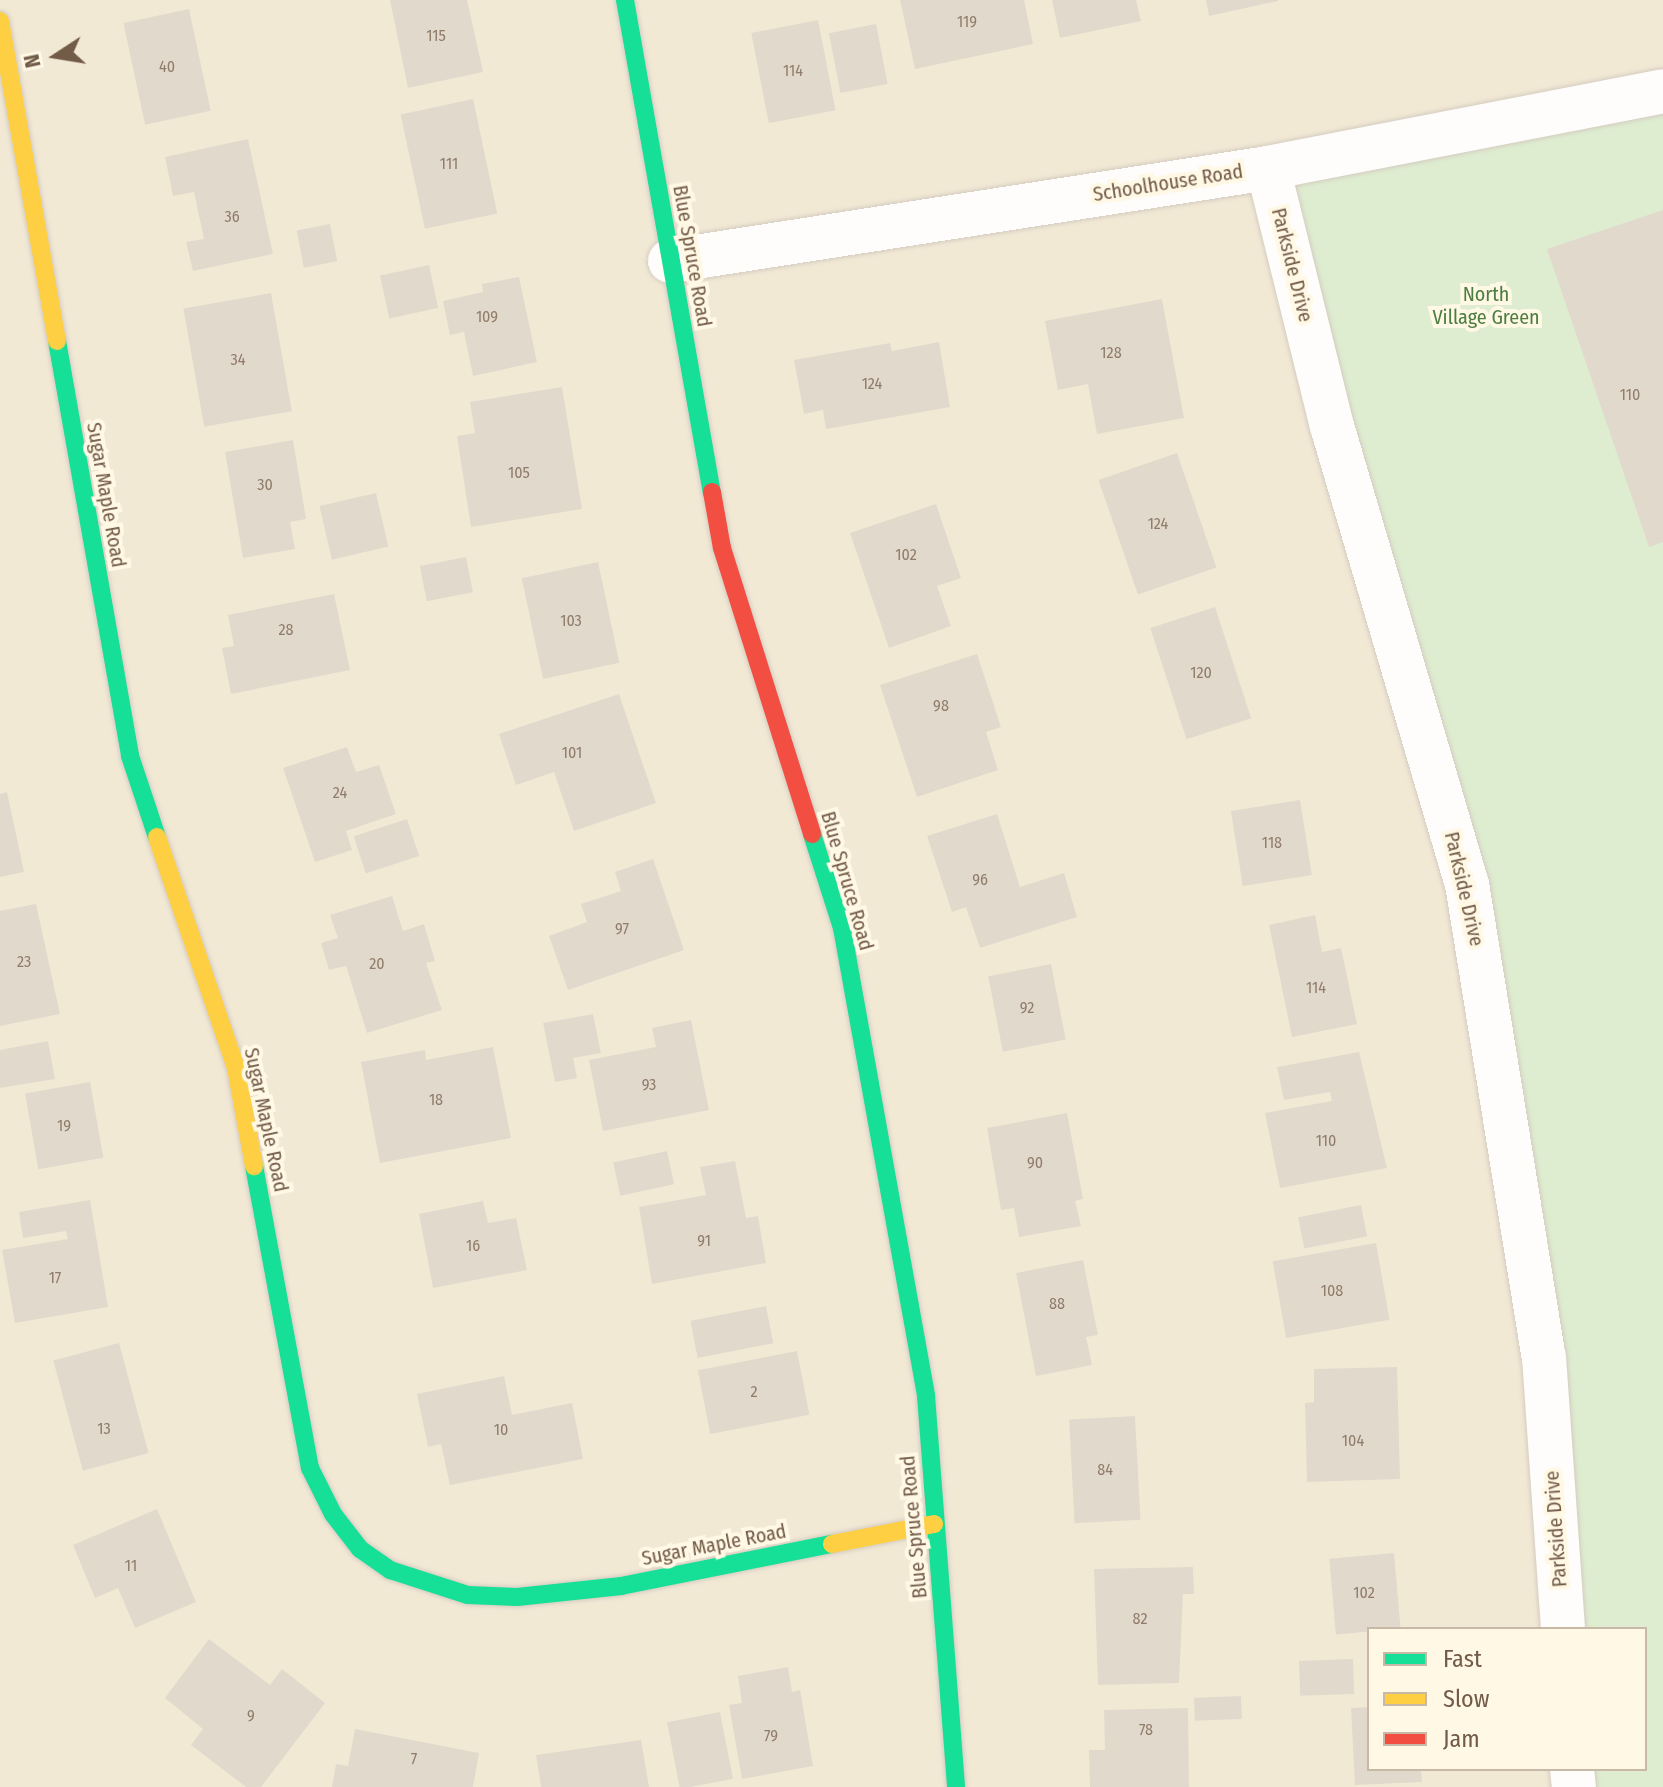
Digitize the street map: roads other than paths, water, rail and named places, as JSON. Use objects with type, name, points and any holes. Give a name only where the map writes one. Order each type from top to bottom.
[{"type":"street","name":"Blue Spruce Road","points":[[625,0],[722,548],[842,928],[926,1396],[934,1524],[950,1659],[956,1787]]},
{"type":"street","name":"Sugar Maple Road","points":[[0,21],[130,756],[236,1068],[310,1468],[333,1514],[360,1549],[390,1570],[468,1595],[517,1597],[621,1586],[934,1524]]},
{"type":"street","name":"Schoolhouse Road","points":[[670,261],[1268,168],[1663,91]]},
{"type":"street","name":"Parkside Drive","points":[[1268,168],[1332,426],[1467,884],[1544,1357],[1563,1627]]},
{"type":"park label","name":"North Village Green","points":[[1486,306]]}]
